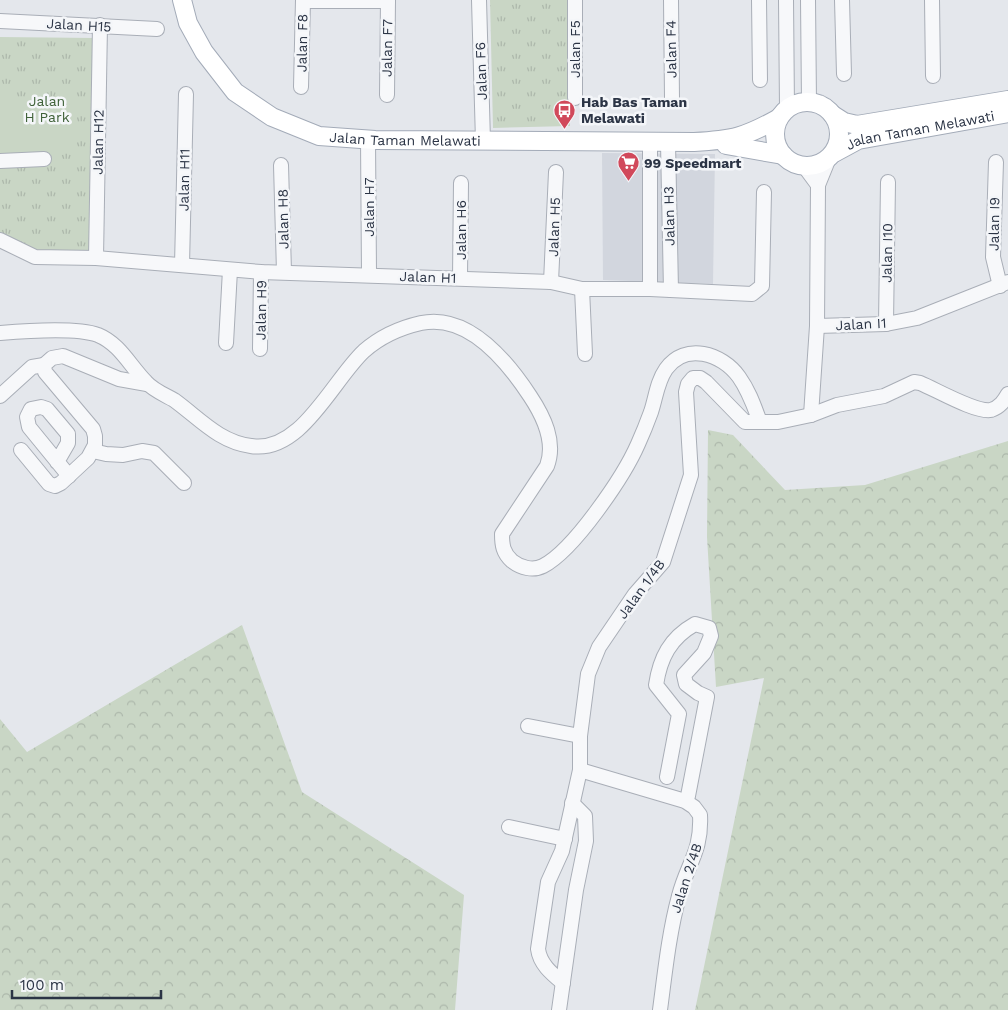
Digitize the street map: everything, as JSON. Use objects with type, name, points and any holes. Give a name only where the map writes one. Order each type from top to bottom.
[{"type":"main road","name":"Jalan Taman Melawati","points":[[182,0],[188,23],[204,52],[235,92],[272,117],[319,136],[368,140],[694,142],[729,140],[756,131],[783,113]]},
{"type":"main road","name":"Jalan Taman Melawati","points":[[833,114],[844,122],[857,125],[1008,100]]},
{"type":"main road","points":[[809,102],[823,105],[833,114],[839,127],[839,140],[832,156],[822,163],[804,166],[792,162],[783,155],[775,136],[783,113],[798,103],[809,102]]},
{"type":"main road","name":"Jalan Taman Melawati","points":[[832,156],[858,140],[1008,113]]},
{"type":"main road","name":"Jalan Taman Melawati","points":[[694,142],[744,146],[783,155]]},
{"type":"street","points":[[303,1],[388,0]]},
{"type":"street","name":"Jalan F7","points":[[387,95],[388,0]]},
{"type":"street","name":"Jalan F6","points":[[479,0],[484,141]]},
{"type":"street","name":"Jalan F5","points":[[575,0],[575,98]]},
{"type":"street","name":"Jalan F4","points":[[671,0],[672,98]]},
{"type":"street","points":[[759,0],[760,80]]},
{"type":"street","points":[[783,113],[786,0]]},
{"type":"street","points":[[808,0],[809,102]]},
{"type":"street","points":[[842,0],[844,74]]},
{"type":"street","points":[[932,0],[933,76]]},
{"type":"street","name":"Jalan F8","points":[[301,86],[303,1]]},
{"type":"street","name":"Jalan H15","points":[[0,21],[158,29]]},
{"type":"street","name":"Jalan H12","points":[[96,258],[100,26]]},
{"type":"street","name":"Jalan H11","points":[[182,265],[186,94]]},
{"type":"street","name":"Jalan H7","points":[[368,140],[369,274]]},
{"type":"street","name":"Jalan H3","points":[[668,142],[671,290]]},
{"type":"street","name":"Jalan H3","points":[[650,143],[650,289]]},
{"type":"street","name":"Jalan I1","points":[[832,156],[818,185],[818,326],[886,324],[917,318],[1004,284]]},
{"type":"street","points":[[0,161],[44,159]]},
{"type":"street","name":"Jalan I9","points":[[996,162],[993,256],[1004,284]]},
{"type":"street","name":"Jalan H8","points":[[282,165],[284,272]]},
{"type":"street","points":[[804,166],[818,185]]},
{"type":"street","name":"Jalan H5","points":[[552,282],[556,172]]},
{"type":"street","name":"Jalan I10","points":[[886,324],[888,182]]},
{"type":"street","name":"Jalan H6","points":[[460,278],[461,183]]},
{"type":"street","name":"Jalan H1","points":[[0,240],[35,257],[96,258],[262,272],[369,274],[552,282],[582,289],[650,289],[752,294],[762,286],[764,192]]},
{"type":"street","points":[[226,343],[230,270]]},
{"type":"street","name":"Jalan H9","points":[[260,349],[262,272]]},
{"type":"street","points":[[582,289],[585,354]]},
{"type":"street","points":[[0,333],[62,332],[96,335],[113,343],[147,384],[190,411],[215,433],[231,442],[253,447],[276,443],[291,437],[304,425],[339,378],[364,352],[384,336],[406,326],[432,321],[452,325],[475,334],[521,382],[536,404],[551,441],[551,454],[547,466],[502,534],[502,546],[507,557],[518,566],[532,569],[543,566],[557,556],[614,490],[637,446],[651,412],[659,382],[667,368],[675,360],[687,353],[705,353],[723,361],[738,376],[750,395],[760,422]]},
{"type":"street","points":[[812,415],[818,326]]},
{"type":"street","points":[[0,396],[32,367],[44,365],[52,358],[63,356],[118,380],[147,384]]},
{"type":"street","points":[[20,450],[49,484],[55,486],[69,476],[93,451],[96,436],[93,429],[54,384],[45,372],[44,365]]},
{"type":"street","name":"Jalan 1/4B","points":[[562,983],[544,965],[539,957],[538,949],[548,882],[561,856],[580,770],[580,736],[588,674],[599,646],[635,594],[663,562],[685,498],[691,474],[686,392],[688,384],[693,378],[700,378],[713,388],[745,422],[778,422],[812,415],[837,405],[884,396],[914,382],[979,409],[991,410],[1002,404],[1008,394]]},
{"type":"street","points":[[93,451],[123,455],[142,451],[154,453],[184,483]]},
{"type":"street","points":[[57,462],[69,476]]},
{"type":"street","points":[[580,770],[685,801],[707,696],[698,693],[686,684],[684,675],[704,653],[711,636],[709,628],[695,624],[670,644],[658,669],[656,685],[679,714],[667,778]]},
{"type":"street","points":[[528,726],[580,736]]},
{"type":"street","points":[[672,759],[694,763]]},
{"type":"street","name":"Jalan 2/4B","points":[[660,1010],[672,927],[680,893],[698,850],[701,826],[700,815],[694,807],[685,801]]},
{"type":"street","points":[[560,1010],[562,983],[586,841],[585,816],[572,803]]},
{"type":"street","points":[[509,828],[565,839]]},
{"type":"shaded area","points":[[602,153],[715,154],[713,284],[603,280]]},
{"type":"green space","points":[[490,0],[568,0],[570,126],[493,128]]},
{"type":"green space","name":"Jalan H Park","points":[[0,37],[95,38],[90,256],[37,252],[0,234]]},
{"type":"green space","points":[[0,102],[43,102],[43,155],[0,155]]},
{"type":"green space","points":[[46,105],[77,105],[77,150],[46,150]]},
{"type":"green space","points":[[708,430],[733,435],[785,490],[865,485],[1008,441],[1008,1010],[695,1010],[764,678],[716,687],[707,537]]},
{"type":"green space","points":[[242,625],[302,792],[464,895],[455,1010],[0,1010],[0,719],[27,752]]},
{"type":"place","name":"Hab Bas Taman Melawati","points":[[565,129]]},
{"type":"place","name":"99 Speedmart","points":[[628,182]]}]
